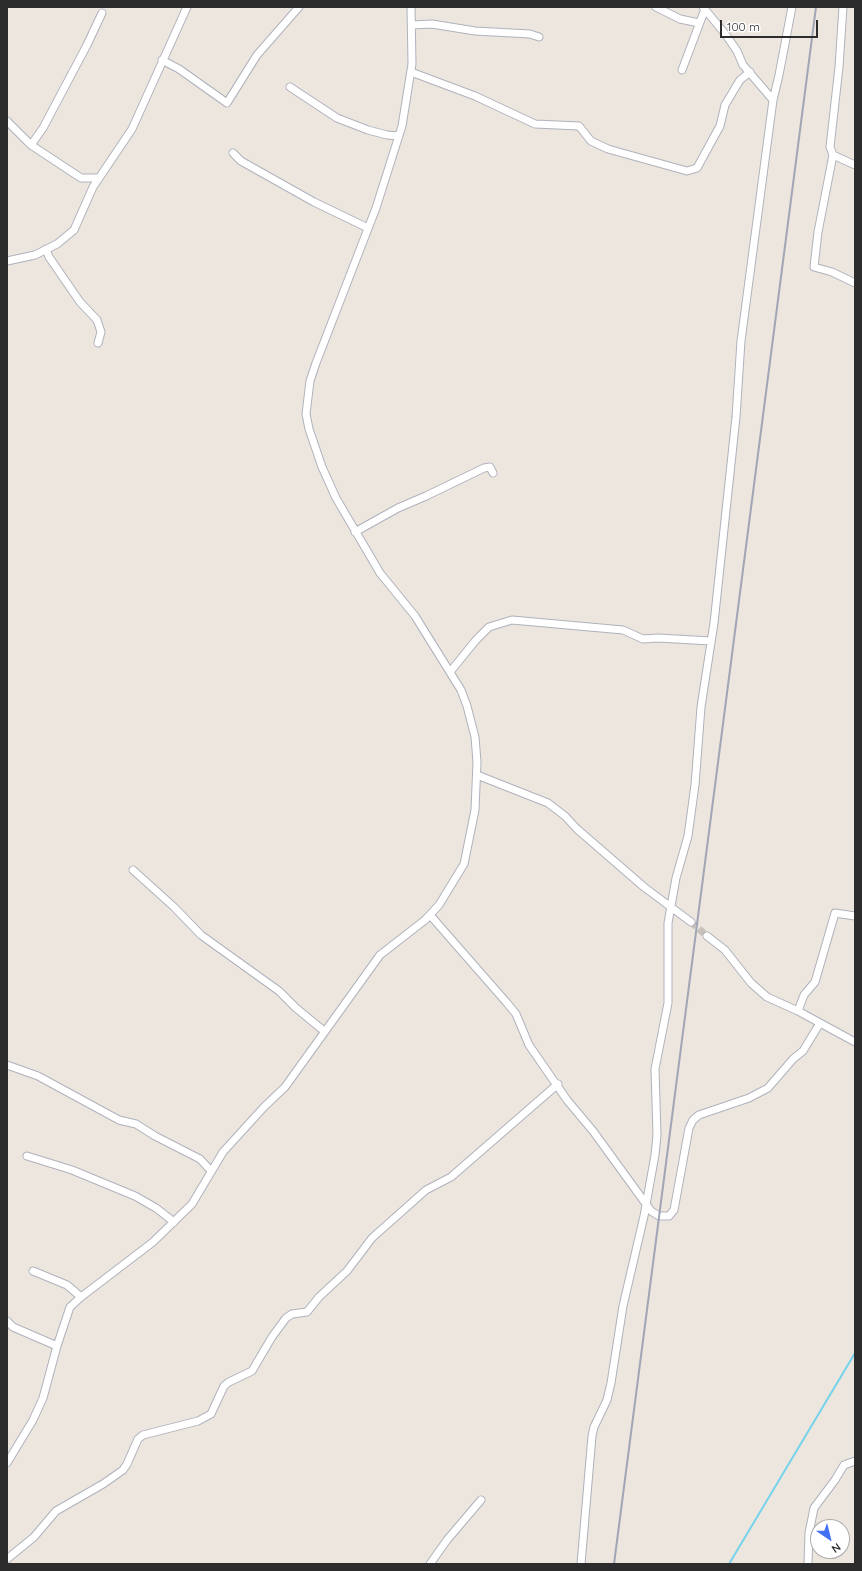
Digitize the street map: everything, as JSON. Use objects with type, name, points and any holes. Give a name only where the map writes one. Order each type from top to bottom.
[{"type":"street","points":[[7,261],[35,255],[57,244],[74,230],[93,187],[132,129],[187,7]]},
{"type":"street","points":[[162,60],[179,69],[227,103],[257,55],[299,7]]},
{"type":"street","points":[[7,1463],[33,1420],[43,1398],[57,1346],[70,1307],[130,1260],[174,1222],[192,1204],[223,1152],[285,1087],[380,955],[430,915],[452,887],[464,864],[475,810],[477,775],[475,737],[472,720],[461,690],[450,672],[415,616],[380,573],[355,532],[322,467],[309,429],[306,408],[310,382],[316,363],[376,208],[399,136],[411,72],[411,7]]},
{"type":"street","points":[[656,7],[680,19],[699,23]]},
{"type":"street","points":[[581,1564],[592,1436],[594,1427],[607,1400],[612,1383],[623,1306],[646,1204],[657,1140],[655,1069],[668,1003],[668,923],[670,906],[688,836],[695,785],[701,708],[711,641],[736,424],[741,341],[773,100],[780,75],[792,7]]},
{"type":"street","points":[[843,7],[839,67],[830,147],[834,155],[855,165]]},
{"type":"street","points":[[682,70],[704,8]]},
{"type":"street","points":[[704,8],[737,51],[743,65],[773,100]]},
{"type":"street","points":[[31,145],[43,128],[81,57],[102,13]]},
{"type":"street","points":[[412,25],[432,24],[475,31],[530,34],[539,37]]},
{"type":"street","points":[[411,72],[475,96],[535,124],[579,126],[591,141],[608,149],[687,171],[697,168],[720,126],[725,105],[740,80],[750,72]]},
{"type":"street","points":[[290,87],[337,118],[368,130],[387,135],[399,136]]},
{"type":"street","points":[[7,121],[31,145],[81,178],[99,178]]},
{"type":"street","points":[[233,153],[241,161],[314,202],[368,228]]},
{"type":"street","points":[[834,155],[818,232],[814,267],[832,272],[855,283]]},
{"type":"street","points":[[46,249],[49,257],[80,302],[97,320],[101,332],[98,344]]},
{"type":"street","points":[[355,532],[398,508],[484,468],[490,467],[493,473]]},
{"type":"street","points":[[450,672],[476,640],[489,627],[512,620],[623,630],[643,639],[658,638],[711,641]]},
{"type":"street","points":[[477,775],[548,803],[644,886],[690,922]]},
{"type":"street","points":[[133,870],[174,907],[201,935],[279,991],[296,1008],[324,1031]]},
{"type":"street","points":[[798,1011],[804,995],[815,982],[836,913],[855,916]]},
{"type":"street","points":[[430,915],[507,1002],[516,1014],[529,1045],[558,1084],[574,1109],[594,1132],[646,1204],[656,1215],[671,1215],[675,1207],[689,1128],[693,1120],[699,1115],[749,1098],[768,1088],[793,1059],[803,1051],[820,1024]]},
{"type":"street","points":[[707,936],[724,950],[751,983],[767,997],[798,1011],[855,1042]]},
{"type":"street","points":[[7,1065],[38,1076],[92,1107],[119,1120],[136,1124],[155,1136],[200,1159],[211,1171]]},
{"type":"street","points":[[7,1559],[34,1537],[56,1511],[103,1484],[123,1470],[138,1439],[143,1435],[198,1421],[211,1414],[216,1408],[224,1386],[228,1382],[252,1371],[272,1337],[286,1318],[292,1314],[307,1312],[319,1297],[347,1271],[372,1238],[426,1190],[451,1177],[558,1084]]},
{"type":"street","points":[[27,1156],[72,1170],[135,1196],[156,1208],[174,1222]]},
{"type":"street","points":[[33,1271],[67,1285],[81,1297]]},
{"type":"street","points":[[7,1321],[13,1327],[57,1346]]},
{"type":"street","points":[[808,1564],[808,1533],[814,1508],[844,1465],[855,1461]]},
{"type":"street","points":[[430,1564],[447,1540],[481,1500]]},
{"type":"waterway","points":[[729,1564],[855,1353]]},
{"type":"tunnel","points":[[691,922],[707,936]]},
{"type":"railway","points":[[614,1564],[816,7]]}]
